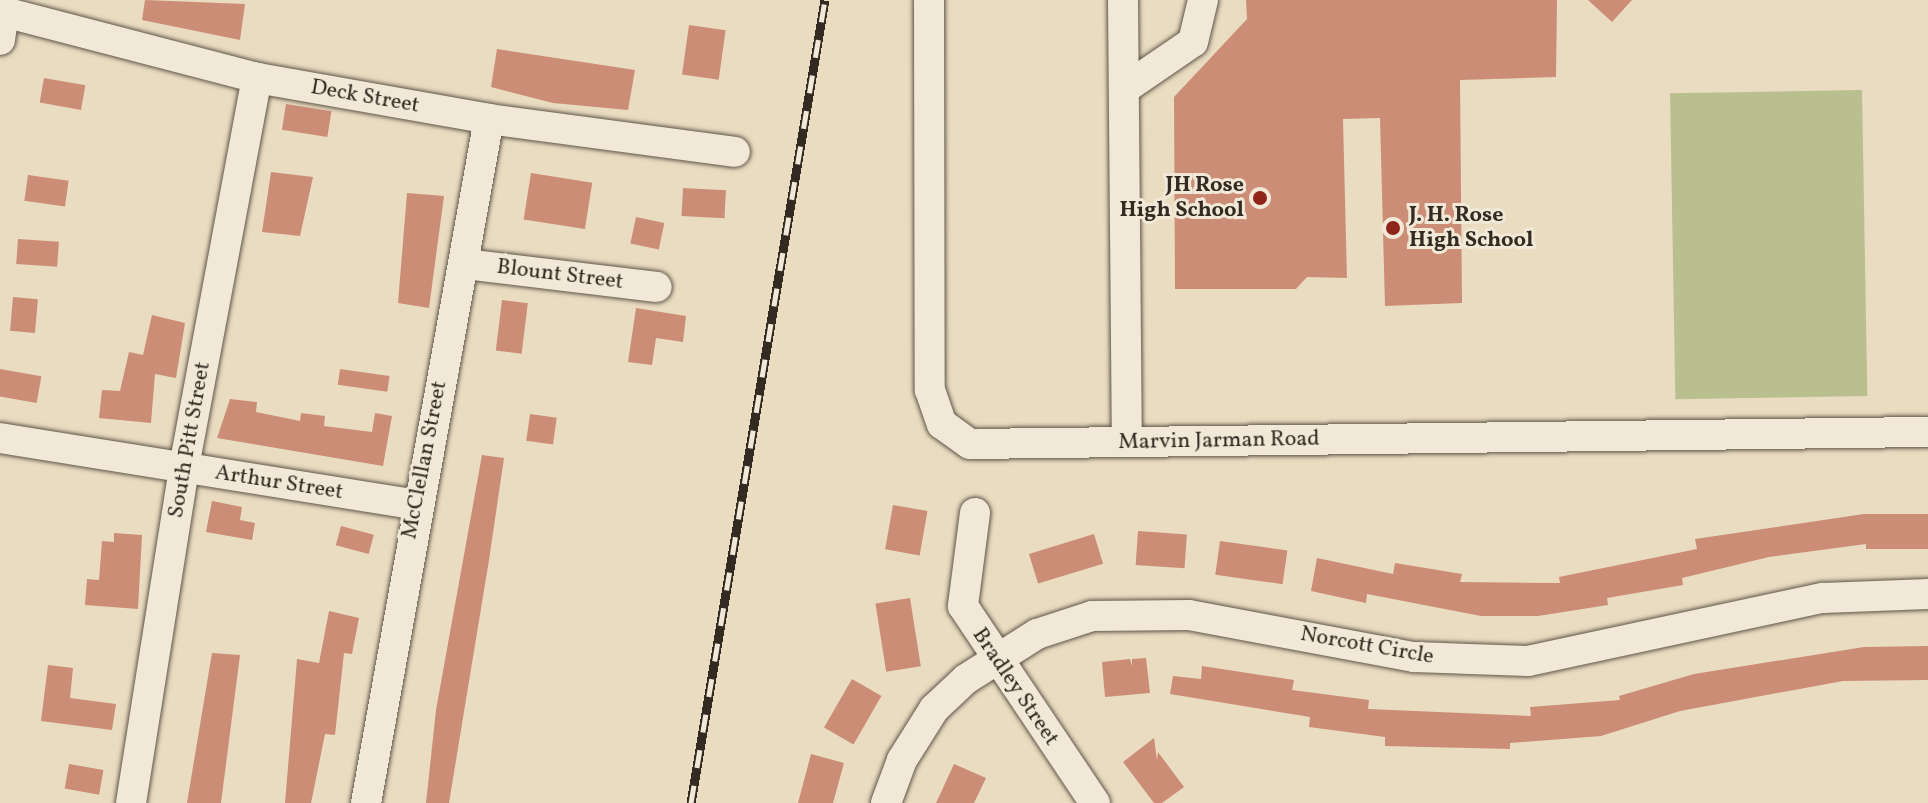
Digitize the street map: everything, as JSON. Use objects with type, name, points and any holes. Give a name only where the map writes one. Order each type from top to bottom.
[{"type":"street","name":"Marvin Jarman Road","points":[[929,0],[930,390],[942,424],[970,444],[1928,432]]},
{"type":"street","points":[[1123,0],[1127,442]]},
{"type":"street","points":[[1124,89],[1193,42],[1203,0]]},
{"type":"street","name":"Deck Street","points":[[1,21],[257,78],[489,119],[735,152]]},
{"type":"street","name":"South Pitt Street","points":[[131,803],[184,467],[257,78]]},
{"type":"street","name":"McClellan Street","points":[[366,803],[416,505],[489,119]]},
{"type":"street","name":"Blount Street","points":[[464,264],[657,287]]},
{"type":"street","name":"Arthur Street","points":[[0,438],[416,505]]},
{"type":"street","name":"Bradley Street","points":[[975,513],[963,606],[994,660],[1095,803]]},
{"type":"street","name":"Norcott Circle","points":[[886,803],[902,760],[934,709],[994,660],[1037,634],[1125,612],[1189,615],[1414,657],[1528,661],[1823,598],[1928,594]]},
{"type":"green space","points":[[1862,90],[1867,396],[1675,399],[1670,93]]},
{"type":"building","points":[[145,0],[245,4],[240,40],[142,20]]},
{"type":"building","name":"JH Rose High School","points":[[1246,0],[1557,0],[1556,77],[1460,80],[1462,303],[1385,306],[1380,118],[1343,119],[1347,278],[1307,277],[1296,289],[1175,289],[1174,97],[1247,19]]},
{"type":"building","points":[[1588,0],[1632,0],[1612,22]]},
{"type":"building","points":[[689,25],[726,30],[719,80],[682,75]]},
{"type":"building","points":[[497,49],[635,70],[628,110],[553,103],[491,87]]},
{"type":"building","points":[[44,78],[85,85],[81,110],[40,103]]},
{"type":"building","points":[[286,104],[331,111],[327,137],[282,130]]},
{"type":"building","points":[[271,172],[313,177],[300,236],[262,232]]},
{"type":"building","points":[[531,173],[592,183],[585,229],[524,219]]},
{"type":"building","points":[[28,175],[69,181],[65,206],[24,201]]},
{"type":"building","points":[[683,188],[726,190],[724,218],[682,216]]},
{"type":"building","points":[[407,193],[444,196],[429,308],[398,303]]},
{"type":"building","points":[[636,217],[664,223],[659,249],[630,243]]},
{"type":"building","points":[[18,239],[59,242],[57,267],[16,264]]},
{"type":"building","points":[[13,297],[38,299],[35,333],[10,331]]},
{"type":"building","points":[[502,300],[528,303],[522,354],[496,351]]},
{"type":"building","points":[[636,308],[686,316],[683,342],[656,338],[652,365],[628,362]]},
{"type":"building","points":[[152,315],[185,323],[176,378],[155,374],[151,423],[99,418],[102,390],[120,391],[129,352],[143,355]]},
{"type":"building","points":[[0,369],[41,376],[37,403],[0,396]]},
{"type":"building","points":[[340,369],[390,376],[387,392],[338,385]]},
{"type":"building","points":[[230,399],[257,402],[256,412],[300,421],[301,413],[325,416],[324,426],[372,432],[375,413],[392,416],[383,466],[217,438]]},
{"type":"building","points":[[530,414],[557,418],[553,444],[526,441]]},
{"type":"building","points":[[482,455],[504,458],[489,560],[449,803],[426,803],[436,710]]},
{"type":"building","points":[[212,501],[242,507],[240,520],[255,523],[252,540],[206,532]]},
{"type":"building","points":[[893,505],[927,511],[920,555],[885,549]]},
{"type":"building","points":[[1864,514],[1928,514],[1928,549],[1866,549],[1866,544],[1769,557],[1682,578],[1683,585],[1607,598],[1608,605],[1538,616],[1481,616],[1367,594],[1366,603],[1311,591],[1317,558],[1393,574],[1395,563],[1462,574],[1460,582],[1560,583],[1559,577],[1697,549],[1695,539]]},
{"type":"building","points":[[341,526],[374,535],[369,554],[336,545]]},
{"type":"building","points":[[1138,531],[1187,534],[1185,568],[1136,565]]},
{"type":"building","points":[[114,533],[142,535],[138,609],[85,605],[87,579],[99,580],[102,541],[114,542]]},
{"type":"building","points":[[1094,534],[1103,564],[1038,584],[1029,554]]},
{"type":"building","points":[[1220,541],[1287,550],[1283,584],[1215,575]]},
{"type":"building","points":[[910,598],[921,666],[886,672],[875,603]]},
{"type":"building","points":[[329,611],[359,618],[352,654],[344,653],[335,735],[325,734],[311,803],[285,803],[297,659],[319,663]]},
{"type":"building","points":[[1928,646],[1928,680],[1843,681],[1680,711],[1601,736],[1510,743],[1510,749],[1385,746],[1385,737],[1309,727],[1310,717],[1170,694],[1173,676],[1201,679],[1202,666],[1294,680],[1292,690],[1369,700],[1368,709],[1531,716],[1530,707],[1620,700],[1619,696],[1694,674],[1864,647]]},
{"type":"building","points":[[212,653],[240,655],[221,803],[187,803]]},
{"type":"building","points":[[1146,658],[1150,693],[1105,697],[1102,662],[1130,659],[1132,666],[1132,659]]},
{"type":"building","points":[[48,665],[73,668],[70,698],[116,704],[112,730],[41,721]]},
{"type":"building","points":[[852,679],[881,696],[853,744],[824,727]]},
{"type":"building","points":[[1154,738],[1157,760],[1158,752],[1184,787],[1162,803],[1154,803],[1123,762]]},
{"type":"building","points":[[811,754],[844,763],[833,803],[798,803]]},
{"type":"building","points":[[69,764],[103,770],[99,795],[65,789]]},
{"type":"building","points":[[954,764],[986,778],[974,803],[936,803]]},
{"type":"railway","points":[[691,803],[825,0]]},
{"type":"place","name":"JH Rose High School","points":[[1260,198]]},
{"type":"place","name":"J. H. Rose High School","points":[[1393,228]]}]
